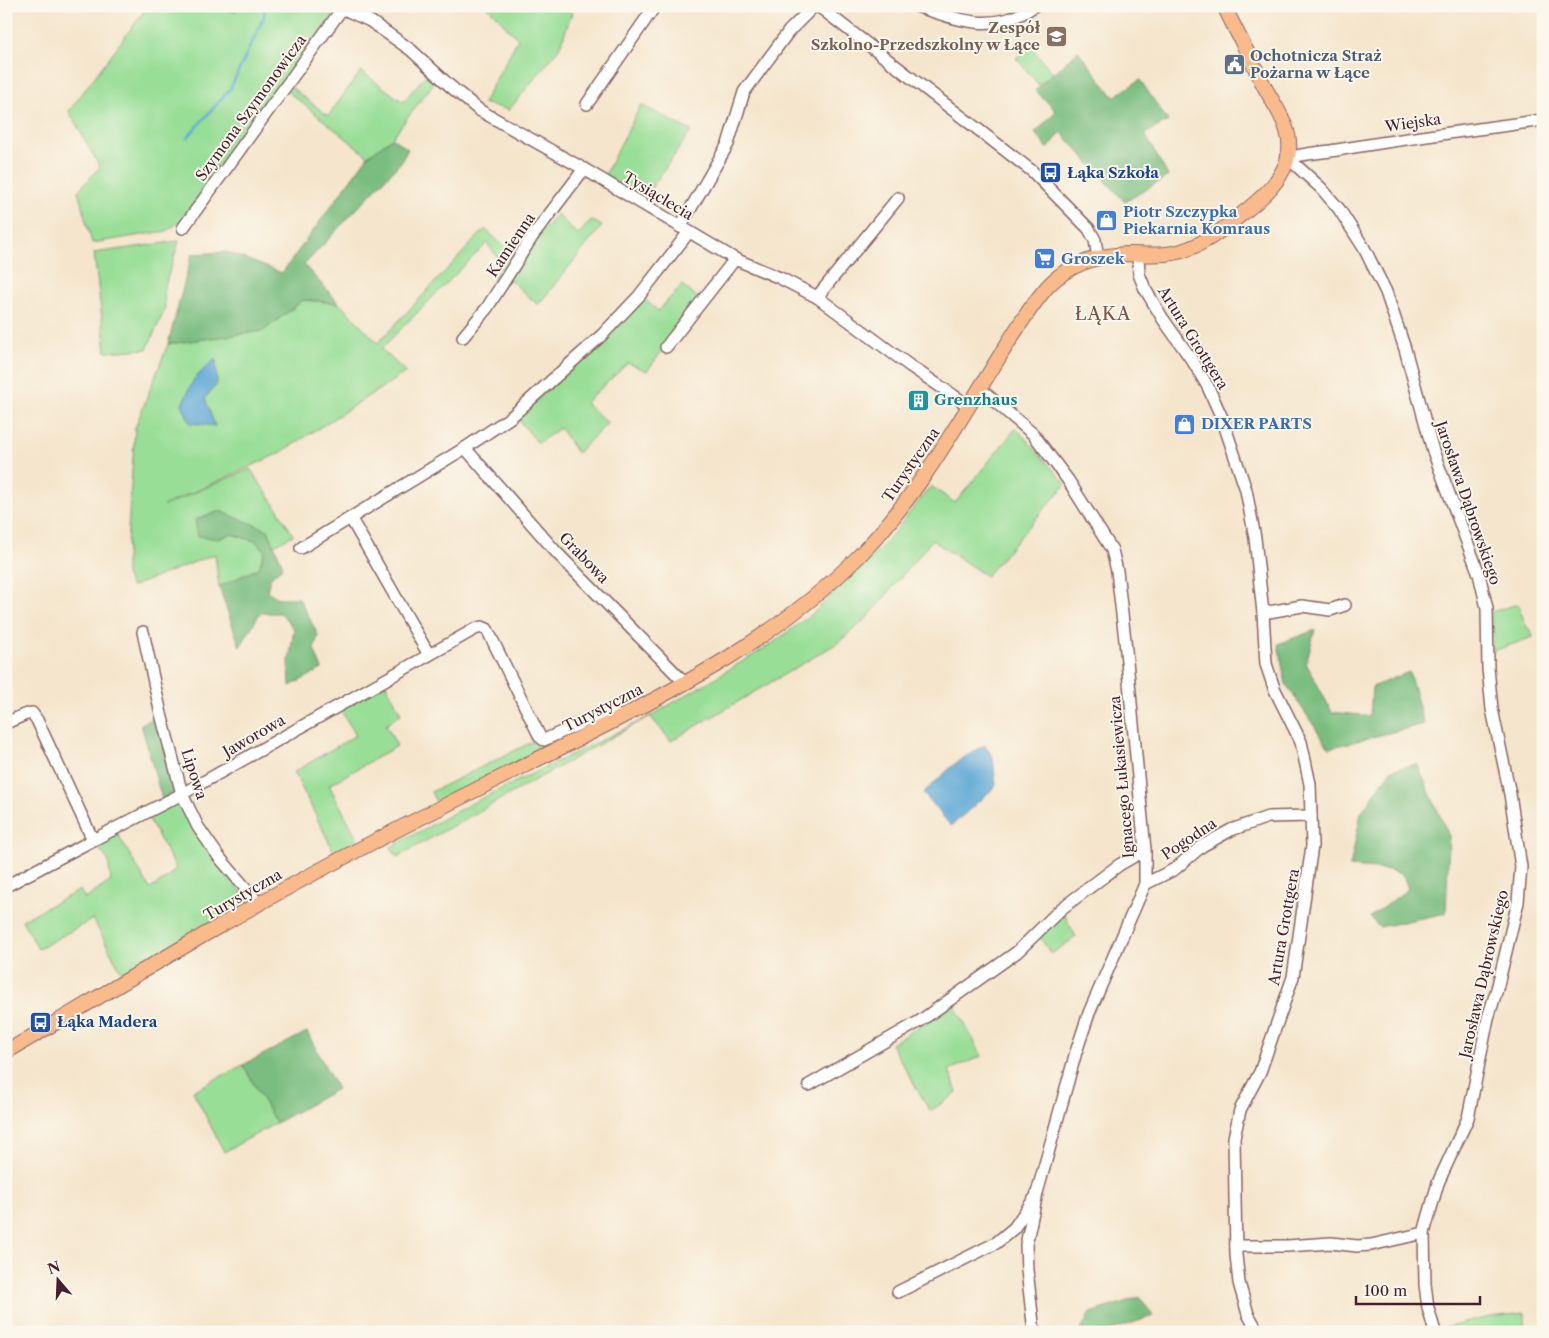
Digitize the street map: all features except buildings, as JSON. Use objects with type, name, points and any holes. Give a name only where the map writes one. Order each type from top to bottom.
[{"type":"main road","points":[[1138,254],[1176,253],[1189,249],[1214,234],[1251,206],[1274,184],[1288,158],[1290,147],[1285,125],[1224,6]]},
{"type":"main road","name":"Turystyczna","points":[[6,1052],[259,904],[353,852],[686,683],[780,623],[860,555],[909,499],[1036,302],[1051,283],[1068,270],[1098,258],[1138,254]]},
{"type":"street","points":[[587,104],[655,6]]},
{"type":"street","points":[[300,548],[351,519],[511,417],[602,335],[639,296],[685,230],[728,144],[744,92],[789,30],[814,6]]},
{"type":"street","points":[[916,6],[974,23],[1005,22],[1020,16],[1034,6]]},
{"type":"street","name":"Tysiąclecia","points":[[341,7],[370,21],[411,50],[479,110],[584,169],[736,259],[780,278],[817,298],[910,366],[969,406]]},
{"type":"street","name":"Szymona Szymonowicza","points":[[183,228],[341,7]]},
{"type":"street","points":[[826,8],[1032,171],[1089,229],[1094,240],[1098,258]]},
{"type":"street","name":"Wiejska","points":[[1288,158],[1307,153],[1334,151],[1543,120]]},
{"type":"street","name":"Jarosława Dąbrowskiego","points":[[1288,158],[1321,188],[1339,209],[1364,248],[1386,292],[1405,349],[1433,451],[1478,574],[1487,608],[1488,668],[1492,709],[1510,794],[1521,867],[1518,902],[1488,1018],[1468,1118],[1438,1183],[1424,1233]]},
{"type":"street","name":"Kamienna","points":[[463,337],[487,308],[532,237],[584,169]]},
{"type":"street","points":[[817,298],[898,198]]},
{"type":"street","name":"Artura Grottgera","points":[[1138,254],[1139,274],[1145,289],[1163,319],[1194,363],[1208,388],[1222,418],[1246,490],[1255,538],[1266,664],[1274,688],[1301,742],[1310,784],[1312,846],[1293,977],[1260,1072],[1240,1110],[1234,1138],[1236,1246],[1239,1283],[1248,1314],[1258,1332]]},
{"type":"street","points":[[666,347],[736,259]]},
{"type":"street","name":"Ignacego Łukasiewicza","points":[[979,390],[985,392],[1033,434],[1068,480],[1112,550],[1117,571],[1124,632],[1145,850],[1145,884],[1086,1020],[1037,1193],[1026,1244],[1034,1332]]},
{"type":"street","name":"Grabowa","points":[[465,448],[557,553],[686,683]]},
{"type":"street","points":[[351,519],[428,655]]},
{"type":"street","points":[[1263,613],[1302,606],[1330,610],[1345,606]]},
{"type":"street","name":"Jaworowa","points":[[6,886],[182,794],[428,655],[482,627],[487,629],[540,736],[544,740],[612,709],[618,719]]},
{"type":"street","name":"Lipowa","points":[[143,632],[160,714],[182,794],[198,827],[219,857],[259,904]]},
{"type":"street","points":[[6,723],[32,713],[93,840]]},
{"type":"street","name":"Pogodna","points":[[1145,884],[1175,869],[1202,846],[1231,830],[1268,817],[1311,816]]},
{"type":"street","points":[[809,1085],[935,1011],[1017,952],[1061,909],[1104,876],[1145,850]]},
{"type":"street","name":"Ignacego Łukasiewicza","points":[[898,1292],[996,1243],[1014,1228],[1037,1193]]},
{"type":"street","points":[[1236,1246],[1287,1246],[1331,1243],[1358,1246],[1371,1245],[1424,1233],[1425,1284],[1428,1308],[1435,1332]]},
{"type":"green space","points":[[148,6],[218,6],[235,12],[237,6],[323,6],[331,9],[334,15],[181,221],[166,231],[92,243],[78,191],[100,167],[69,111]]},
{"type":"green space","points":[[487,6],[574,6],[560,47],[509,110],[483,103],[518,39]]},
{"type":"green space","points":[[1030,46],[1053,73],[1039,85],[1016,58]]},
{"type":"green space","points":[[1078,51],[1114,97],[1140,80],[1168,121],[1145,134],[1168,176],[1125,202],[1061,132],[1048,149],[1035,133],[1056,111],[1035,90]]},
{"type":"green space","points":[[430,70],[437,79],[392,138],[368,156],[287,91],[291,87],[328,116],[361,71],[403,102]]},
{"type":"green space","points":[[641,105],[691,131],[643,200],[604,176]]},
{"type":"green space","points":[[392,138],[408,149],[401,162],[304,265],[339,303],[303,300],[263,331],[168,344],[192,254],[227,252],[282,273],[368,156]]},
{"type":"green space","points":[[557,214],[578,235],[591,220],[602,226],[538,305],[509,279],[485,305],[500,261],[487,243],[381,349],[406,372],[280,453],[163,506],[250,469],[293,535],[274,545],[268,530],[231,534],[255,541],[265,550],[259,568],[219,587],[215,554],[131,587],[126,574],[126,560],[135,428],[168,344],[263,331],[303,300],[339,303],[378,343],[485,229],[518,259]]},
{"type":"green space","points":[[179,241],[164,289],[165,309],[147,349],[106,352],[94,253]]},
{"type":"green space","points":[[682,285],[701,300],[647,371],[628,363],[585,403],[608,423],[577,453],[560,428],[538,443],[517,418],[604,341],[642,297],[658,311]]},
{"type":"green space","points":[[1016,428],[1066,484],[986,576],[932,540],[866,619],[836,644],[671,741],[650,716],[770,645],[811,615],[883,546],[931,486],[955,503]]},
{"type":"green space","points":[[220,511],[268,530],[283,566],[270,578],[267,591],[278,598],[299,598],[318,635],[314,649],[322,669],[290,686],[289,661],[294,629],[281,613],[260,613],[240,647],[219,587],[259,568],[265,550],[255,541],[231,534],[218,539],[198,536],[195,520]]},
{"type":"green space","points":[[1518,604],[1525,624],[1533,637],[1493,651],[1491,612]]},
{"type":"green space","points":[[1315,630],[1306,663],[1332,712],[1370,716],[1372,687],[1409,672],[1424,724],[1329,748],[1286,684],[1278,644]]},
{"type":"green space","points":[[386,684],[401,714],[386,725],[397,746],[329,785],[358,840],[335,854],[294,772],[356,735],[340,709]]},
{"type":"green space","points":[[158,717],[178,791],[162,799],[141,724]]},
{"type":"green space","points":[[600,720],[436,802],[431,792],[538,739]]},
{"type":"green space","points":[[643,720],[397,857],[391,847],[472,803]]},
{"type":"green space","points":[[1417,764],[1449,836],[1446,913],[1379,927],[1370,917],[1408,889],[1403,875],[1389,870],[1350,867],[1361,813],[1391,770]]},
{"type":"green space","points":[[178,800],[199,839],[250,902],[124,977],[93,919],[38,949],[22,920],[80,890],[85,899],[111,881],[108,860],[96,845],[117,833],[150,889],[168,877],[176,868],[147,816]]},
{"type":"green space","points":[[1064,914],[1076,937],[1051,954],[1039,936]]},
{"type":"green space","points":[[954,1004],[982,1056],[949,1070],[957,1093],[930,1111],[891,1044]]},
{"type":"green space","points":[[307,1032],[337,1089],[276,1123],[243,1065]]},
{"type":"green space","points":[[243,1065],[276,1123],[224,1152],[193,1091]]},
{"type":"green space","points":[[1140,1297],[1153,1316],[1106,1332],[1080,1332],[1090,1313]]},
{"type":"green space","points":[[1525,1313],[1525,1332],[1439,1332],[1438,1329],[1490,1317]]},
{"type":"water","points":[[216,358],[217,384],[205,398],[215,426],[190,423],[182,404],[194,379]]},
{"type":"water","points":[[984,745],[993,757],[996,786],[951,826],[923,793],[957,762]]},
{"type":"waterway","points":[[187,138],[230,89],[264,17],[265,6]]},
{"type":"place","name":"Zespół Szkolno-Przedszkolny w Łące","points":[[1056,37]]},
{"type":"place","name":"Ochotnicza Straż Pożarna w Łące","points":[[1234,65]]},
{"type":"place","name":"Łąka Szkoła","points":[[1051,173]]},
{"type":"place","name":"Piotr Szczypka Piekarnia Komraus","points":[[1107,221]]},
{"type":"place","name":"Groszek","points":[[1045,259]]},
{"type":"place","name":"Grenzhaus","points":[[918,400]]},
{"type":"place","name":"DIXER PARTS","points":[[1185,424]]},
{"type":"place","name":"Łąka Madera","points":[[41,1022]]},
{"type":"district","name":"ŁĄKA","points":[[1103,314]]}]
